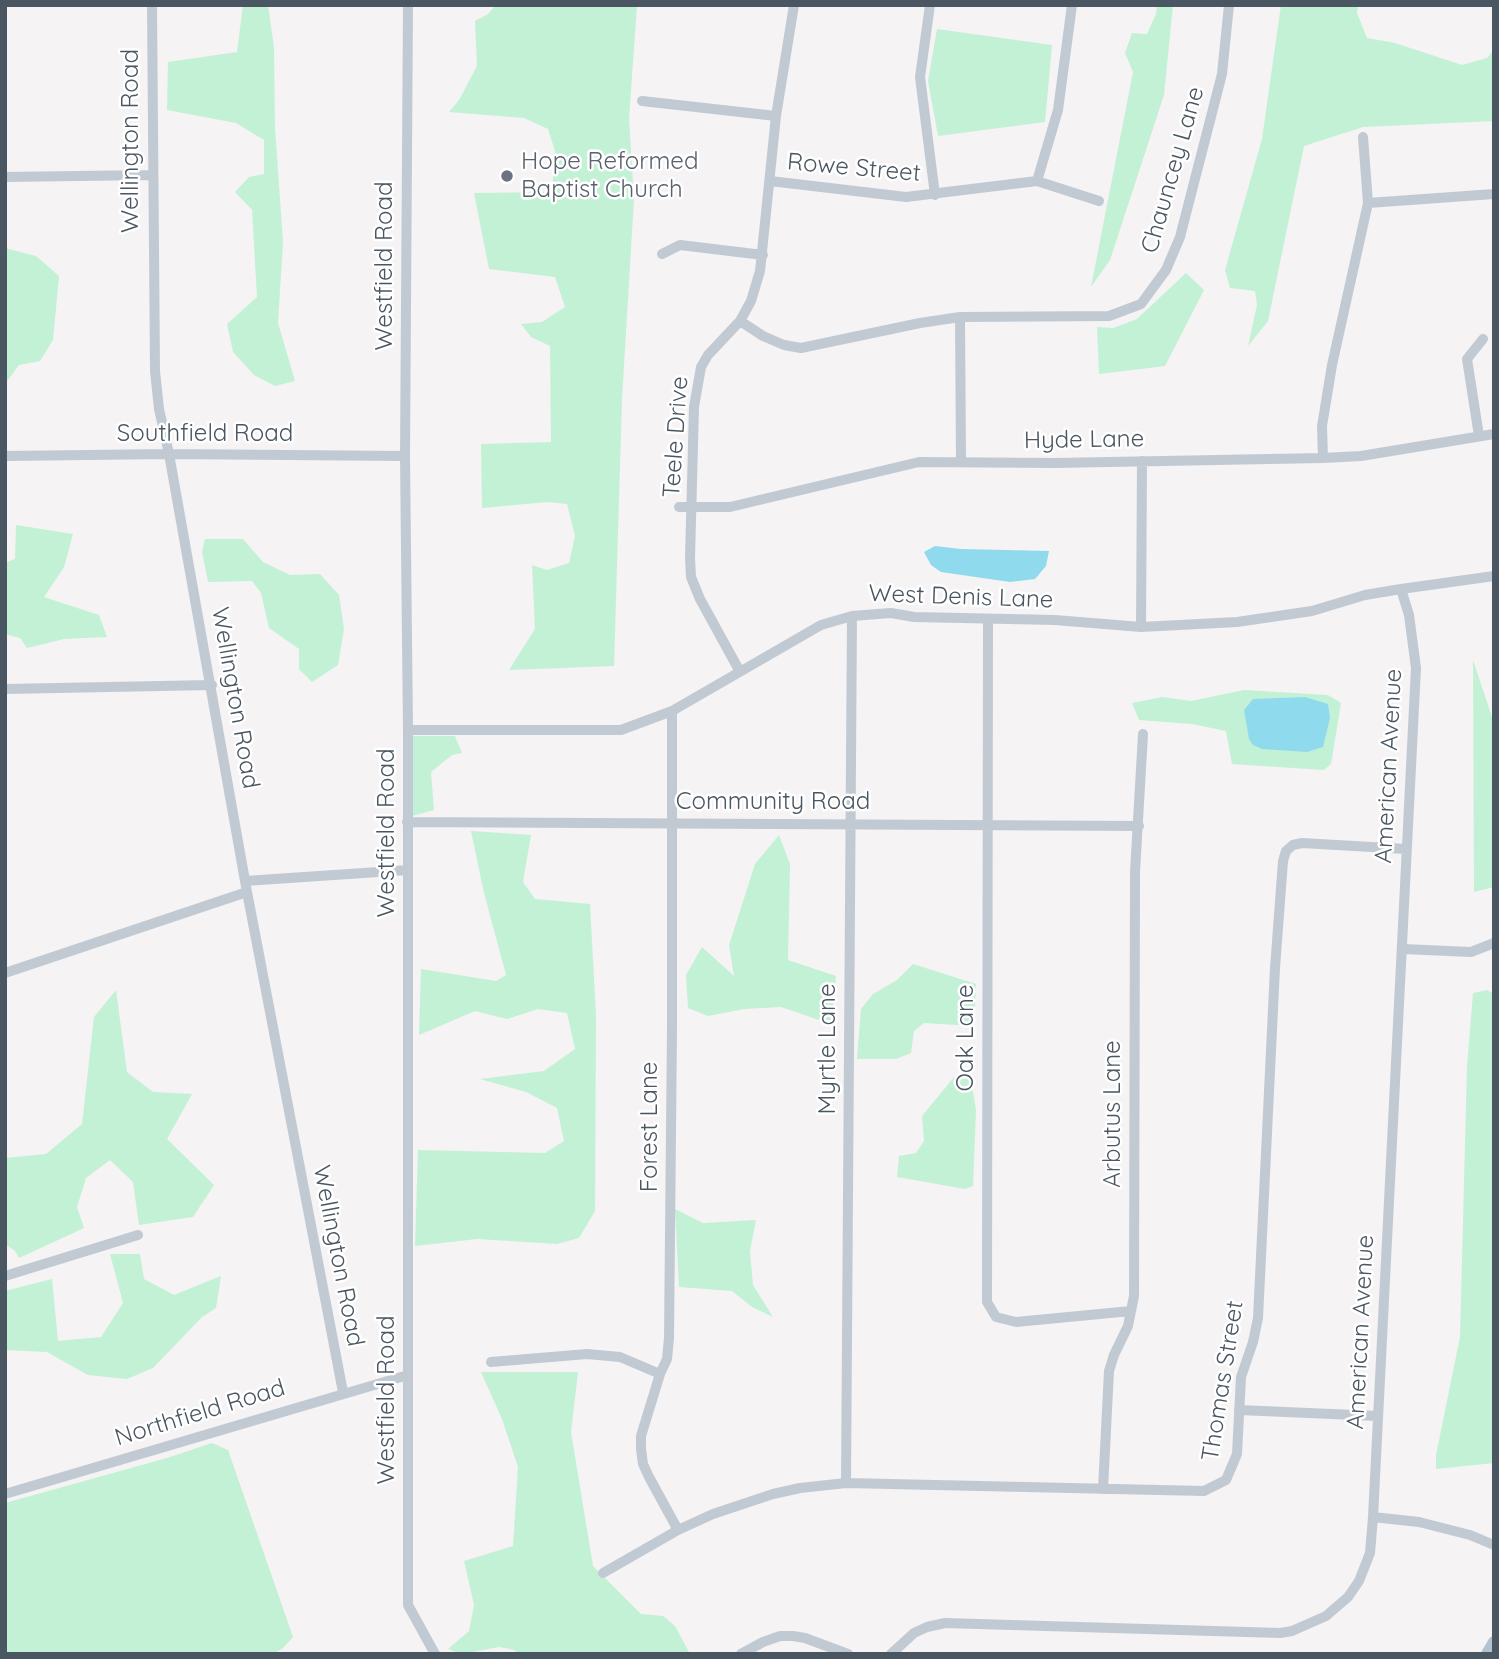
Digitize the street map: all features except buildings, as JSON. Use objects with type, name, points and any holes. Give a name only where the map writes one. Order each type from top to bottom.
[{"type":"main road","points":[[1487,1654],[1494,1642]]},
{"type":"street","name":"Wellington Road","points":[[152,5],[155,371],[159,409],[212,685],[246,887],[343,1392]]},
{"type":"street","name":"Westfield Road","points":[[408,5],[405,456],[408,730],[408,1605],[435,1654]]},
{"type":"street","name":"Teele Drive","points":[[739,670],[691,577],[694,407],[701,367],[708,355],[740,321],[757,285],[763,255],[776,116],[794,5]]},
{"type":"street","points":[[930,5],[920,76],[935,195]]},
{"type":"street","points":[[1037,181],[1058,110],[1072,5]]},
{"type":"street","name":"Chauncey Lane","points":[[740,321],[763,336],[784,345],[801,348],[960,317],[1109,316],[1141,304],[1166,270],[1180,237],[1222,74],[1229,5]]},
{"type":"street","points":[[642,101],[776,116]]},
{"type":"street","points":[[1323,458],[1322,426],[1332,365],[1368,203],[1363,137]]},
{"type":"street","points":[[5,177],[152,176]]},
{"type":"street","name":"Rowe Street","points":[[769,181],[906,197],[1037,181],[1099,201]]},
{"type":"street","points":[[1368,203],[1494,194]]},
{"type":"street","points":[[662,254],[680,245],[763,255]]},
{"type":"street","points":[[960,317],[961,461]]},
{"type":"street","points":[[1479,436],[1467,359],[1483,339]]},
{"type":"street","name":"Hyde Lane","points":[[679,507],[730,507],[906,464],[961,461],[1055,463],[1323,458],[1361,456],[1494,434]]},
{"type":"street","name":"Southfield Road","points":[[5,456],[405,456]]},
{"type":"street","points":[[1141,627],[1142,461]]},
{"type":"street","name":"West Denis Lane","points":[[408,730],[621,730],[672,711],[821,625],[852,616],[891,613],[914,617],[1055,620],[1141,627],[1237,622],[1312,611],[1365,595],[1494,576]]},
{"type":"street","name":"American Avenue","points":[[891,1654],[914,1633],[945,1623],[1263,1633],[1292,1631],[1326,1616],[1348,1597],[1359,1581],[1370,1553],[1373,1517],[1416,668],[1409,615],[1401,589]]},
{"type":"street","name":"Myrtle Lane","points":[[846,1483],[852,616]]},
{"type":"street","name":"Oak Lane","points":[[988,620],[987,1302],[996,1317],[1016,1322],[1131,1311]]},
{"type":"street","points":[[5,689],[212,685]]},
{"type":"street","name":"Forest Lane","points":[[672,711],[669,1338],[667,1359],[641,1436],[641,1449],[643,1464],[678,1530]]},
{"type":"street","name":"Arbutus Lane","points":[[1103,1489],[1109,1371],[1128,1326],[1134,1296],[1135,872],[1143,734]]},
{"type":"street","name":"Community Road","points":[[407,822],[1139,826]]},
{"type":"street","name":"Thomas Street","points":[[603,1573],[678,1530],[713,1514],[800,1488],[846,1483],[1204,1491],[1226,1480],[1233,1469],[1237,1454],[1241,1377],[1258,1318],[1275,968],[1281,873],[1286,851],[1293,845],[1303,843],[1406,849]]},
{"type":"street","points":[[5,973],[246,887],[408,870]]},
{"type":"street","points":[[1403,949],[1471,952],[1494,943]]},
{"type":"street","points":[[5,1276],[138,1235]]},
{"type":"street","points":[[491,1362],[587,1354],[620,1357],[660,1374]]},
{"type":"street","name":"Northfield Road","points":[[5,1494],[343,1392],[408,1375]]},
{"type":"street","points":[[1239,1410],[1378,1416]]},
{"type":"street","points":[[1373,1517],[1419,1522],[1470,1535],[1494,1545]]},
{"type":"street","points":[[741,1654],[780,1636],[793,1636],[806,1637],[848,1654]]},
{"type":"green space","points":[[243,5],[268,5],[274,47],[275,128],[283,242],[278,323],[295,381],[275,386],[254,375],[233,352],[227,324],[257,297],[252,210],[235,192],[249,177],[264,174],[264,140],[236,123],[167,110],[168,62],[237,52]]},
{"type":"green space","points":[[496,5],[637,5],[629,119],[634,199],[622,399],[614,666],[509,670],[535,629],[532,565],[547,570],[569,563],[575,536],[567,504],[547,502],[482,508],[481,444],[551,442],[550,346],[531,337],[521,324],[542,322],[565,307],[555,277],[489,269],[474,193],[552,192],[555,151],[548,129],[524,118],[449,112],[459,100],[477,66],[475,21],[488,14]]},
{"type":"green space","points":[[1157,5],[1173,5],[1164,95],[1110,260],[1091,287],[1133,72],[1125,53],[1132,33],[1147,34]]},
{"type":"green space","points":[[1281,5],[1358,5],[1357,13],[1367,38],[1395,43],[1462,65],[1487,58],[1494,50],[1494,121],[1363,127],[1304,146],[1268,321],[1248,346],[1257,305],[1255,291],[1230,288],[1225,270],[1262,139]]},
{"type":"green space","points":[[937,29],[1052,45],[1045,122],[938,136],[928,81]]},
{"type":"green space","points":[[5,248],[36,256],[59,276],[53,340],[40,361],[19,365],[5,384]]},
{"type":"green space","points":[[1186,273],[1204,290],[1165,366],[1099,374],[1097,327],[1113,328],[1137,319]]},
{"type":"green space","points":[[16,525],[73,534],[64,567],[44,597],[99,615],[107,637],[64,639],[27,648],[20,638],[5,634],[5,563],[15,559]]},
{"type":"green space","points":[[205,539],[243,539],[263,562],[290,575],[320,574],[339,595],[344,629],[338,665],[312,682],[299,669],[299,649],[269,628],[261,593],[252,581],[208,582],[202,552]]},
{"type":"green space","points":[[1473,660],[1494,723],[1494,887],[1474,892]]},
{"type":"green space","points":[[1244,690],[1328,695],[1341,703],[1331,764],[1324,770],[1232,764],[1226,731],[1192,724],[1139,720],[1132,703],[1162,697],[1191,701]]},
{"type":"green space","points":[[413,736],[455,736],[462,753],[452,755],[431,772],[434,810],[412,816]]},
{"type":"green space","points":[[471,831],[531,835],[523,882],[535,899],[590,904],[596,1016],[595,1211],[579,1238],[557,1244],[477,1239],[415,1246],[418,1150],[545,1153],[564,1141],[557,1108],[526,1092],[480,1079],[544,1071],[575,1049],[567,1013],[538,1009],[507,1019],[475,1011],[419,1035],[421,969],[496,981],[506,975]]},
{"type":"green space","points":[[779,835],[790,864],[788,960],[836,976],[831,1024],[781,1007],[744,1009],[708,1016],[688,1008],[686,975],[702,947],[734,976],[729,945],[755,864]]},
{"type":"green space","points":[[913,964],[976,984],[974,1026],[924,1023],[914,1031],[911,1053],[896,1059],[857,1059],[861,1009],[873,994],[897,980]]},
{"type":"green space","points":[[116,990],[127,1072],[153,1092],[192,1094],[167,1139],[214,1185],[193,1217],[139,1225],[133,1182],[110,1160],[86,1178],[77,1207],[84,1228],[19,1258],[15,1251],[5,1244],[5,1158],[46,1154],[82,1124],[94,1017]]},
{"type":"green space","points":[[1487,990],[1494,994],[1494,1463],[1436,1469],[1436,1455],[1460,1337],[1467,1067],[1473,993]]},
{"type":"green space","points":[[955,1076],[971,1080],[976,1110],[973,1186],[965,1189],[897,1177],[899,1156],[916,1153],[924,1141],[922,1116]]},
{"type":"green space","points":[[675,1209],[703,1223],[756,1220],[750,1251],[753,1285],[773,1317],[752,1307],[732,1291],[679,1287]]},
{"type":"green space","points":[[110,1254],[140,1254],[144,1279],[174,1295],[221,1276],[216,1308],[202,1317],[153,1368],[127,1379],[88,1375],[47,1352],[5,1350],[5,1291],[52,1279],[58,1341],[101,1337],[123,1303]]},
{"type":"green space","points":[[481,1372],[578,1372],[571,1432],[593,1566],[641,1614],[663,1616],[675,1626],[690,1654],[517,1654],[515,1650],[499,1647],[461,1654],[448,1649],[469,1631],[474,1605],[464,1561],[513,1546],[518,1467],[502,1419]]},
{"type":"green space","points":[[212,1443],[228,1450],[293,1637],[283,1648],[273,1654],[5,1654],[5,1503]]},
{"type":"water","points":[[935,546],[1049,551],[1046,566],[1035,579],[1010,582],[941,572],[931,565],[924,552]]},
{"type":"water","points":[[1305,697],[1328,704],[1330,718],[1323,747],[1307,752],[1262,749],[1253,745],[1249,739],[1244,710],[1253,699]]},
{"type":"place","name":"Hope Reformed Baptist Church","points":[[507,176]]}]
